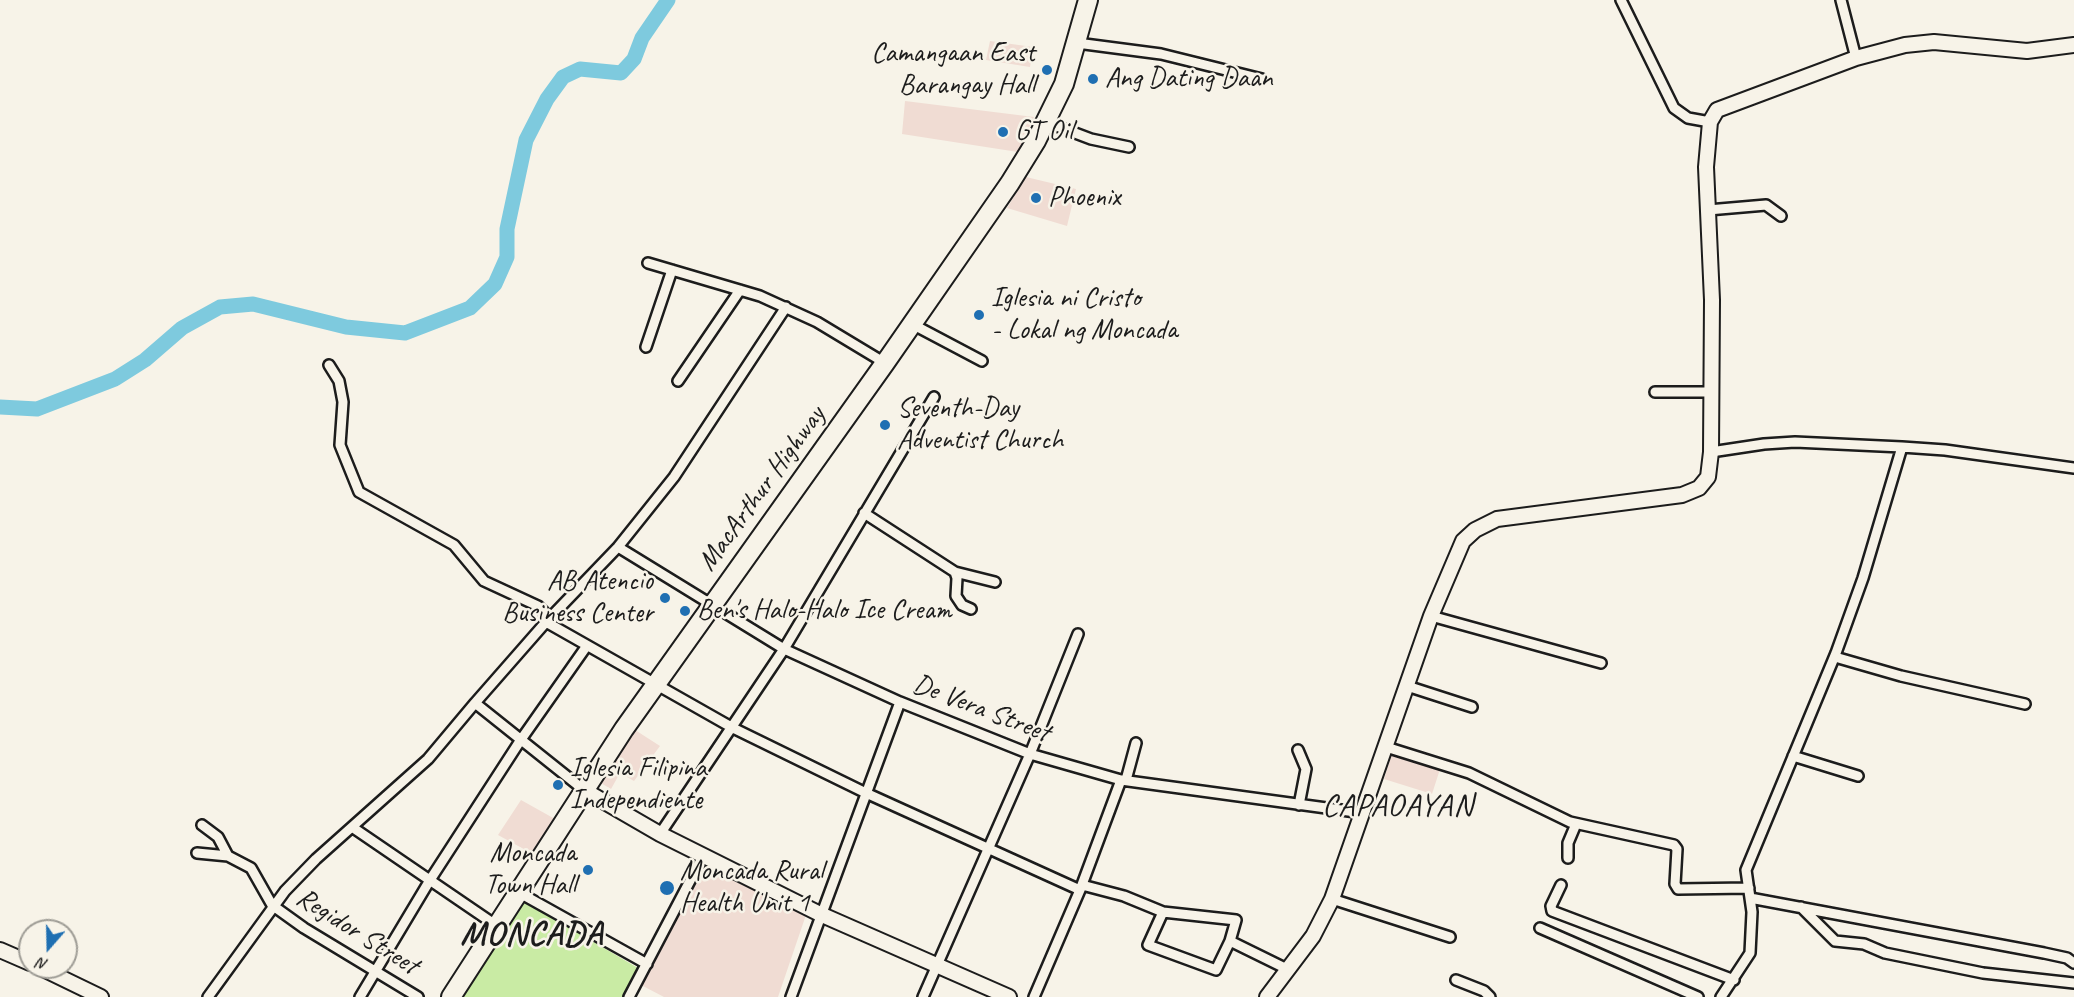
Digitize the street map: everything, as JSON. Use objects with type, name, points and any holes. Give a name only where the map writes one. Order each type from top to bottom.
[{"type":"highway","name":"MacArthur Highway","points":[[452,997],[584,790],[655,686],[1010,183],[1046,122],[1064,84],[1088,0]]},
{"type":"street","points":[[1621,0],[1674,108],[1688,118],[1710,122]]},
{"type":"street","points":[[1841,0],[1856,58]]},
{"type":"street","points":[[1077,43],[1161,54],[1262,79]]},
{"type":"street","points":[[1267,997],[1313,936],[1332,899],[1364,813],[1431,616],[1460,545],[1481,527],[1497,519],[1693,492],[1708,477],[1711,452],[1712,300],[1706,167],[1710,122],[1717,110],[1856,58],[1922,43],[2027,51],[2074,45]]},
{"type":"street","points":[[1046,122],[1091,139],[1128,147]]},
{"type":"street","points":[[1708,210],[1766,206],[1781,216]]},
{"type":"street","points":[[648,263],[740,290],[786,308],[817,322],[885,363]]},
{"type":"street","points":[[646,347],[672,270]]},
{"type":"street","points":[[678,381],[740,290]]},
{"type":"street","points":[[208,997],[272,905],[316,859],[428,759],[546,622],[618,547],[674,477],[786,308]]},
{"type":"street","points":[[912,324],[982,361]]},
{"type":"street","points":[[329,365],[339,381],[343,402],[340,445],[359,492],[454,545],[484,581],[538,606],[544,612],[546,622],[586,647],[733,728],[866,793],[987,847],[1081,887],[1124,896],[1163,912],[1236,920],[1230,941],[1216,970],[1150,947],[1148,942],[1163,912]]},
{"type":"street","points":[[1655,392],[1711,392]]},
{"type":"street","points":[[660,834],[784,649],[934,397]]},
{"type":"street","points":[[1711,452],[1795,442],[1945,450],[2074,468]]},
{"type":"street","points":[[1721,997],[1750,953],[1752,912],[1746,870],[1835,657],[1863,578],[1902,447]]},
{"type":"street","points":[[864,513],[955,572],[995,582]]},
{"type":"street","name":"De Vera Street","points":[[618,547],[784,649],[900,702],[1030,754],[1124,780],[1364,813]]},
{"type":"street","points":[[955,572],[958,600],[971,609]]},
{"type":"street","points":[[1431,616],[1600,663]]},
{"type":"street","points":[[923,997],[987,847],[1030,754],[1078,634]]},
{"type":"street","points":[[360,997],[373,971],[430,880],[520,741],[586,647]]},
{"type":"street","points":[[1835,657],[1901,676],[2025,704]]},
{"type":"street","points":[[1407,686],[1472,707]]},
{"type":"street","points":[[791,997],[900,702]]},
{"type":"street","points":[[475,703],[584,790],[660,834],[820,914],[1009,997]]},
{"type":"street","points":[[1034,997],[1124,780],[1136,743]]},
{"type":"street","points":[[1386,747],[1469,773],[1576,824],[1674,845],[1677,849],[1675,884],[1678,889],[1749,893],[1801,907],[2067,958],[2074,963]]},
{"type":"street","points":[[1298,750],[1306,769],[1299,804]]},
{"type":"street","points":[[1793,756],[1858,776]]},
{"type":"street","points":[[1568,858],[1568,843],[1576,824]]},
{"type":"street","points":[[202,825],[218,837],[228,856]]},
{"type":"street","points":[[352,827],[497,926]]},
{"type":"street","points":[[197,853],[228,856],[251,868],[272,905]]},
{"type":"street","points":[[629,997],[703,856]]},
{"type":"street","points":[[1561,885],[1551,906],[1552,911],[1734,980]]},
{"type":"street","points":[[518,892],[646,964]]},
{"type":"street","points":[[1332,899],[1450,937]]},
{"type":"street","name":"Regidor Street","points":[[272,905],[373,971],[418,997]]},
{"type":"street","points":[[1801,907],[1835,941],[1864,944],[1885,953],[1983,973],[2074,983]]},
{"type":"street","points":[[1540,928],[1698,997]]},
{"type":"street","points":[[1230,941],[1287,969]]},
{"type":"street","points":[[0,950],[18,958]]},
{"type":"street","points":[[64,979],[101,997]]},
{"type":"street","points":[[1456,980],[1484,991],[1490,997]]},
{"type":"shaded area","points":[[990,41],[1033,47],[1030,67],[986,60]]},
{"type":"shaded area","points":[[905,101],[1034,117],[1018,152],[902,134]]},
{"type":"shaded area","points":[[1026,177],[1076,189],[1067,226],[1007,208]]},
{"type":"shaded area","points":[[632,728],[660,746],[634,781],[620,773],[611,789],[599,782]]},
{"type":"shaded area","points":[[1393,751],[1441,766],[1432,794],[1384,779]]},
{"type":"shaded area","points":[[521,800],[555,819],[533,854],[498,835]]},
{"type":"shaded area","points":[[708,862],[807,912],[778,997],[664,997],[641,985]]},
{"type":"green space","points":[[522,900],[638,968],[622,997],[462,997]]},
{"type":"waterway","points":[[0,407],[37,409],[115,379],[145,360],[182,328],[220,307],[253,304],[346,327],[405,333],[470,308],[495,284],[507,257],[507,229],[526,140],[547,99],[563,77],[580,69],[621,73],[634,59],[642,38],[668,0]]},
{"type":"place","name":"Camangaan East Barangay Hall","points":[[1047,70]]},
{"type":"place","name":"Ang Dating Daan","points":[[1093,79]]},
{"type":"place","name":"GT Oil","points":[[1003,132]]},
{"type":"place","name":"Phoenix","points":[[1036,198]]},
{"type":"place","name":"Iglesia ni Cristo - Lokal ng Moncada","points":[[979,315]]},
{"type":"place","name":"Seventh-Day Adventist Church","points":[[885,425]]},
{"type":"place","name":"AB Atencio Business Center","points":[[665,598]]},
{"type":"place","name":"Ben's Halo-Halo Ice Cream","points":[[685,611]]},
{"type":"place","name":"Iglesia Filipina Independiente","points":[[558,785]]},
{"type":"place","name":"Moncada Town Hall","points":[[588,870]]},
{"type":"place","name":"Moncada Rural Health Unit 1","points":[[667,888]]},
{"type":"district","name":"CAPAOAYAN","points":[[1398,807]]},
{"type":"district","name":"MONCADA","points":[[532,935]]}]
